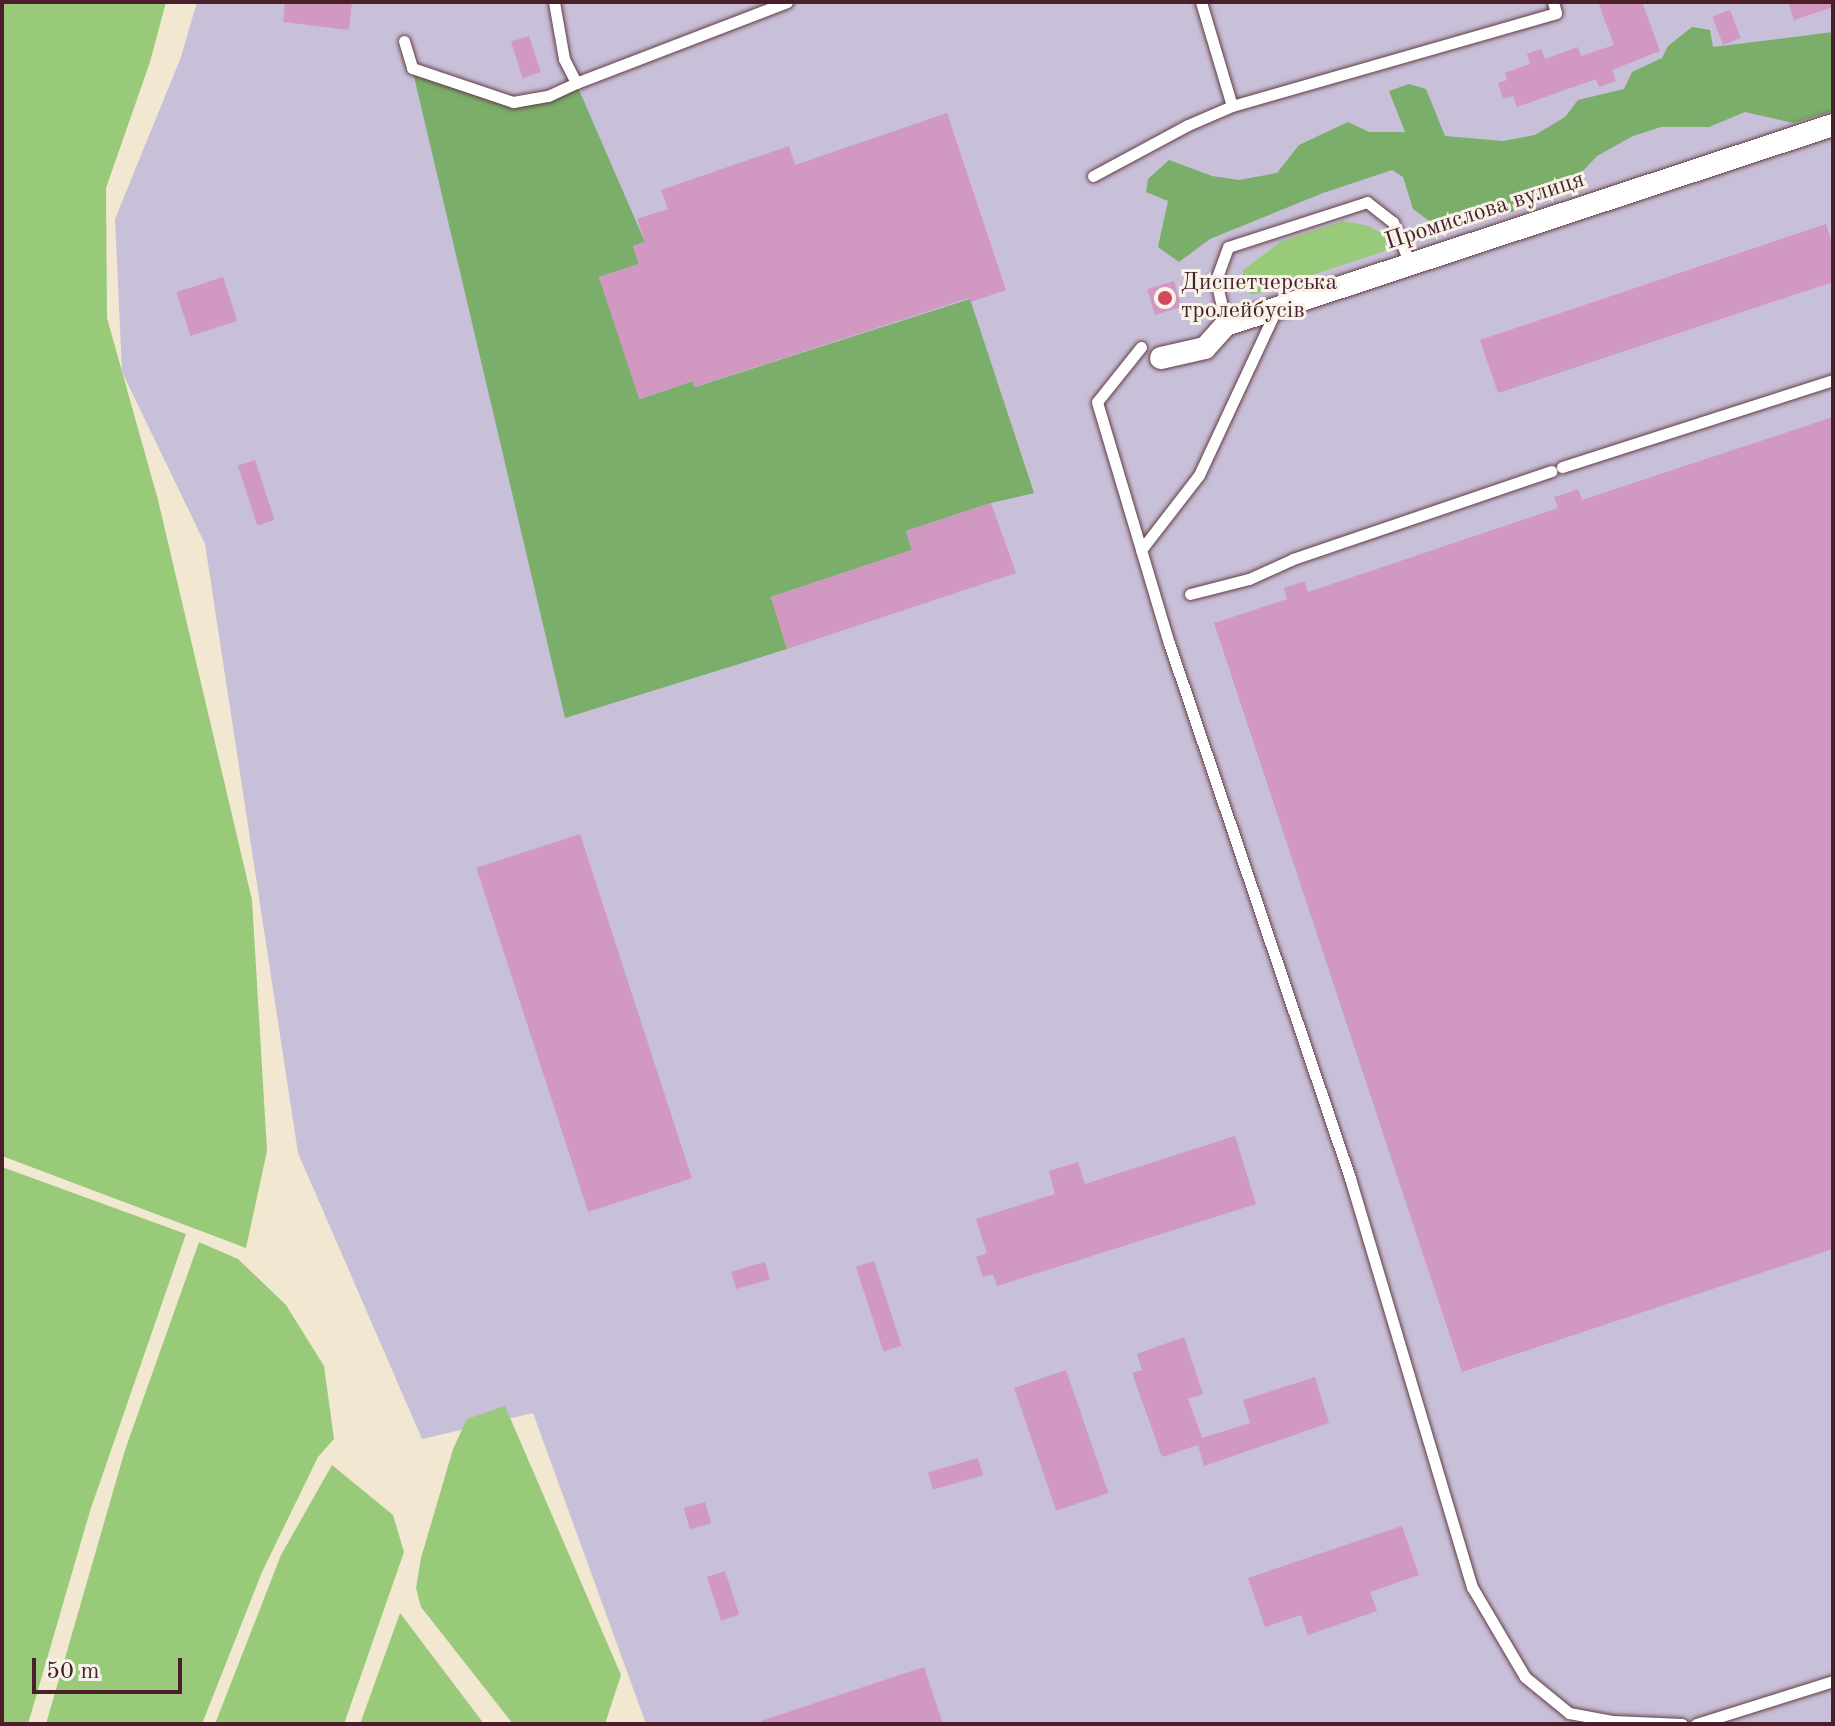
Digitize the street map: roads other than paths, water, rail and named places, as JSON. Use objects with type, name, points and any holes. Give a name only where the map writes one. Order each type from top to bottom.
[{"type":"street","name":"Промислова вулиця","points":[[1151,353],[1205,348],[1226,325],[1833,125]]},
{"type":"lane","points":[[554,2],[564,59],[576,83]]},
{"type":"lane","points":[[404,41],[412,68],[513,102],[548,96],[787,2]]},
{"type":"lane","points":[[1201,2],[1232,106]]},
{"type":"lane","points":[[1093,176],[1188,125],[1232,106],[1556,13],[1553,2]]},
{"type":"lane","points":[[1226,325],[1216,280],[1228,247],[1367,202],[1393,222],[1410,264]]},
{"type":"lane","points":[[1141,550],[1199,475],[1277,308]]},
{"type":"lane","points":[[1151,353],[1097,402],[1169,643],[1350,1178],[1472,1587],[1525,1677],[1569,1713],[1613,1721],[1682,1724]]},
{"type":"lane","points":[[1190,594],[1249,579],[1293,559],[1557,469],[1833,380]]},
{"type":"lane","points":[[1696,1724],[1833,1681]]},
{"type":"place","name":"Диспетчерська тролейбусів","points":[[1165,298]]}]
